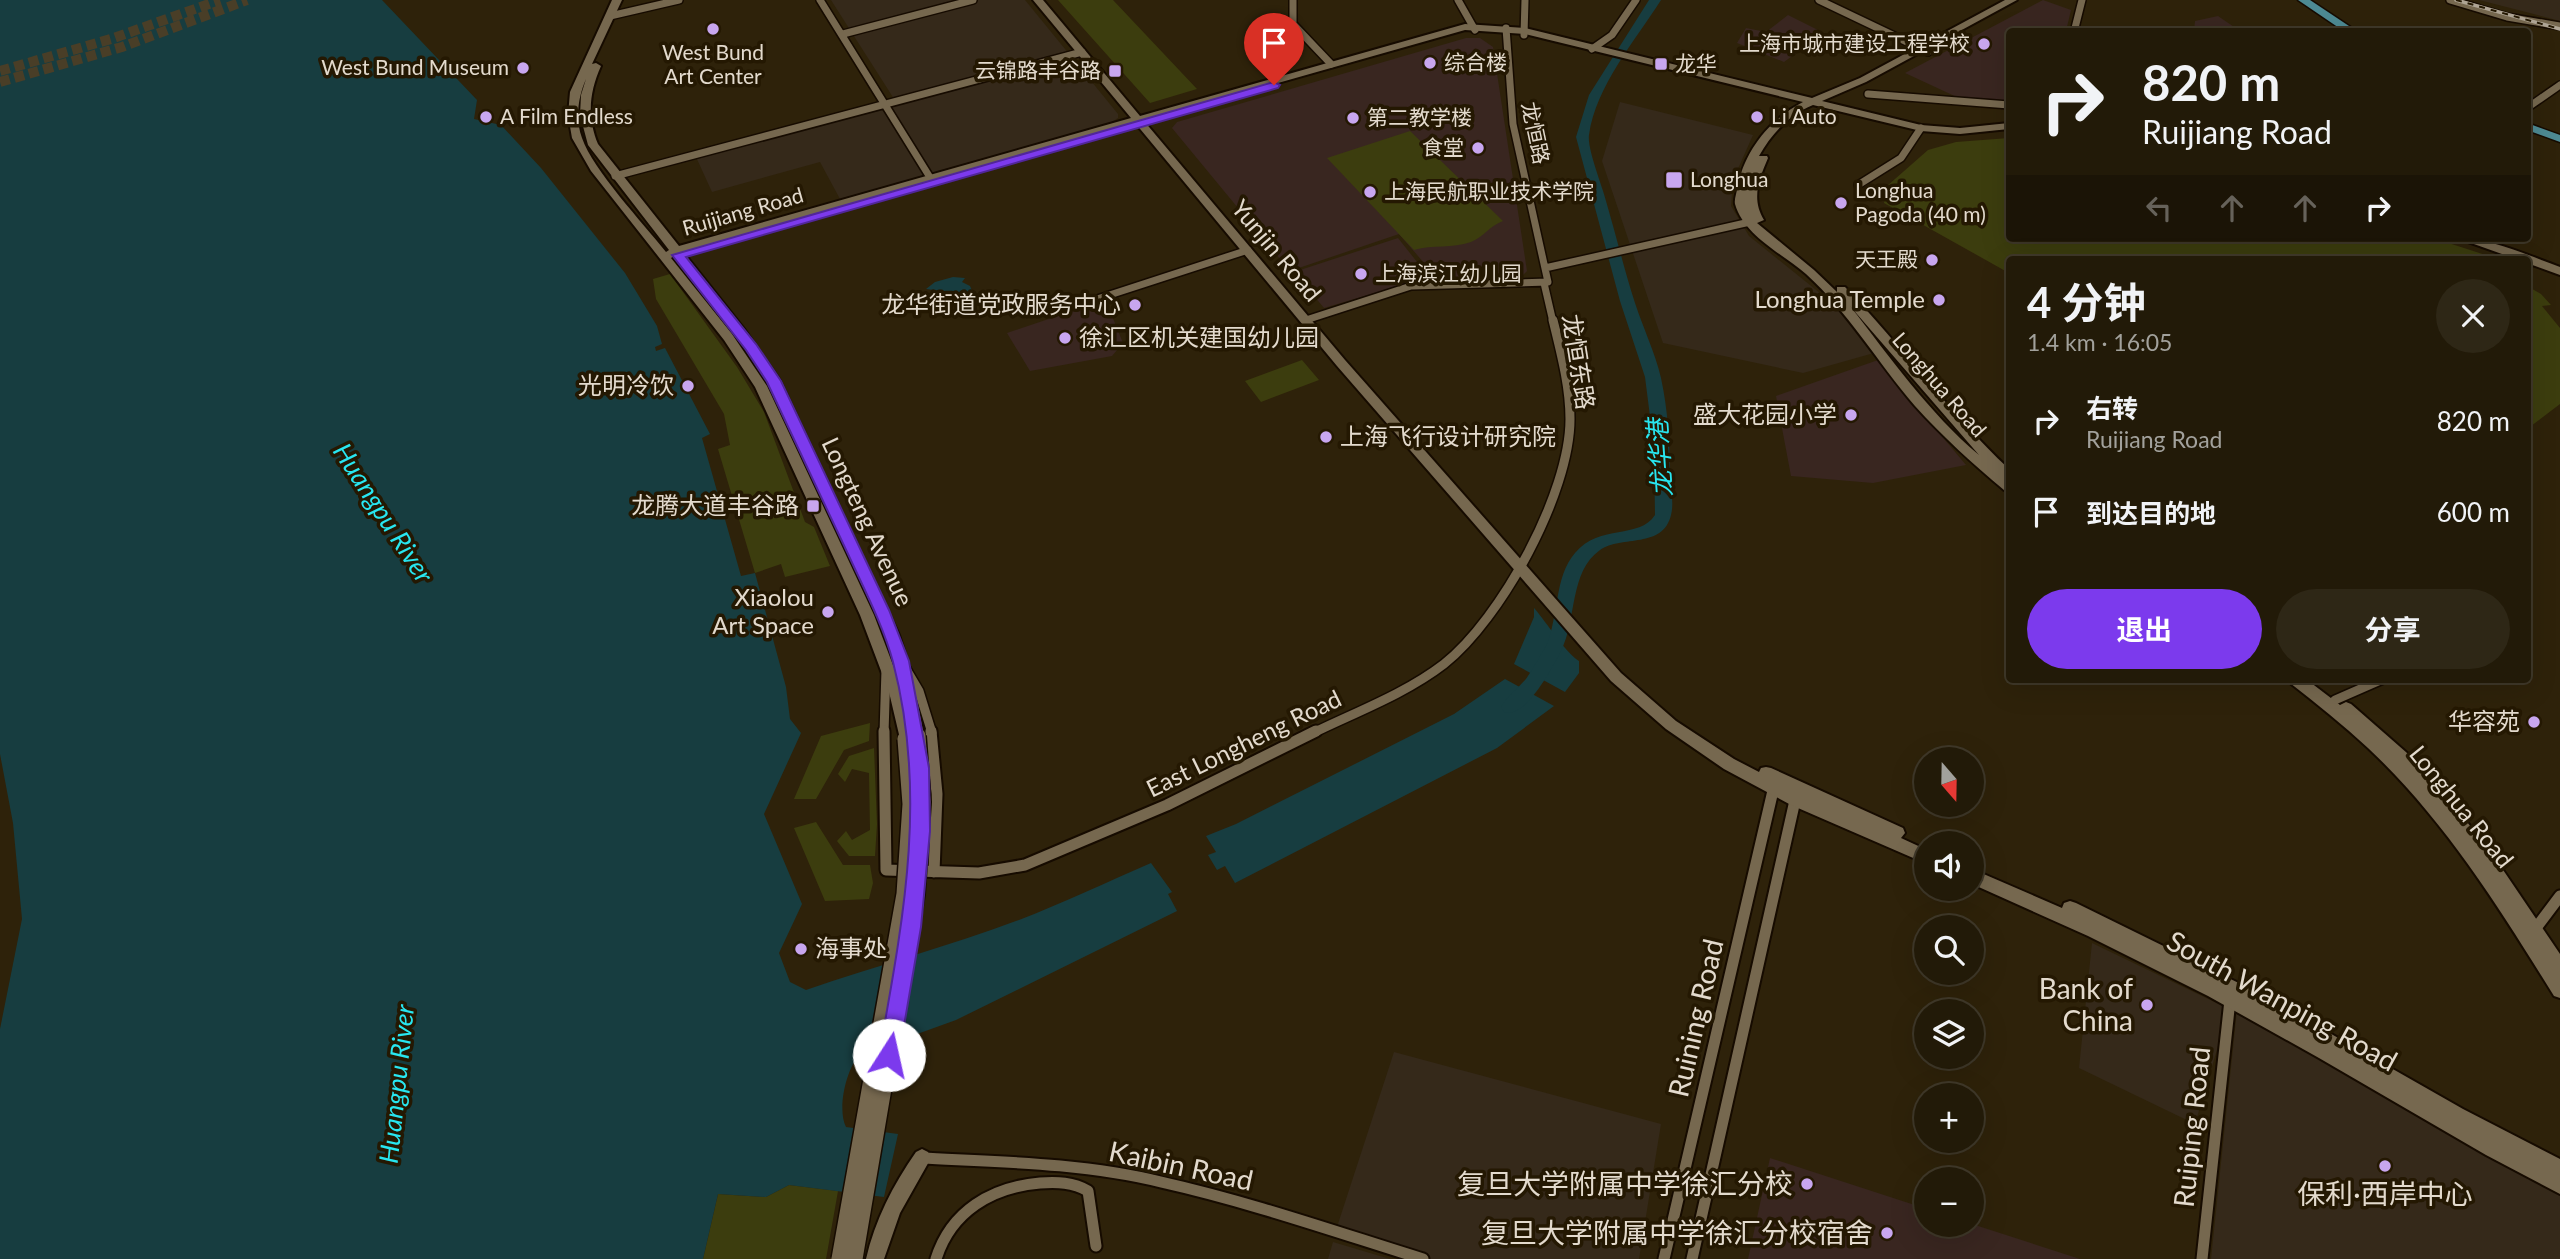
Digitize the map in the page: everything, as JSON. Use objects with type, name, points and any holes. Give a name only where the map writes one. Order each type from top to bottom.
[{"type":"main road","name":"Longteng Avenue","points":[[617,0],[615,15],[584,102],[588,135],[673,254],[771,403],[867,615],[911,737],[911,804],[905,894],[840,1259]]},
{"type":"main road","name":"Longteng Avenue","points":[[627,0],[615,15],[575,92],[574,127],[587,159],[673,254],[751,347],[774,381],[881,610],[901,661],[922,802],[916,894],[854,1259]]},
{"type":"main road","name":"Yunjin Road","points":[[1038,0],[1146,121],[1469,511],[1541,584]]},
{"type":"main road","name":"Yunjin Road","points":[[1050,0],[1248,250],[1311,319]]},
{"type":"main road","name":"Longhua Road","points":[[2006,484],[1960,446],[1919,402],[1843,305],[1810,272],[1750,222],[1740,202],[1746,172],[1770,130],[1814,104],[1858,90],[2012,0]]},
{"type":"main road","name":"Longhua Road","points":[[1925,50],[2024,0]]},
{"type":"main road","points":[[2287,0],[2331,28]]},
{"type":"main road","points":[[2303,0],[2347,28]]},
{"type":"main road","name":"Ruijiang Road","points":[[673,254],[1427,40],[1478,28]]},
{"type":"main road","name":"Ruijiang Road","points":[[673,254],[1146,121],[1445,31],[1478,28]]},
{"type":"main road","points":[[1478,28],[1504,29],[1592,49]]},
{"type":"main road","points":[[1525,33],[1921,128],[1960,131],[2006,126]]},
{"type":"main road","name":"Longhua Road","points":[[1814,104],[1773,138],[1751,190],[1750,201],[1755,215],[1849,298],[1935,402],[2006,472]]},
{"type":"main road","points":[[2531,128],[2560,139]]},
{"type":"main road","points":[[2531,136],[2560,147]]},
{"type":"main road","points":[[2474,242],[2518,256]]},
{"type":"main road","points":[[2531,260],[2560,271]]},
{"type":"main road","points":[[1541,584],[1625,672],[1678,719],[1775,783]]},
{"type":"main road","points":[[1541,584],[1593,652],[1641,701],[1671,725],[1729,764],[1775,783],[1914,851]]},
{"type":"main road","name":"Longhua Road","points":[[2300,683],[2386,755],[2425,795],[2560,969]]},
{"type":"main road","name":"Longhua Road","points":[[2313,683],[2372,728],[2427,783],[2465,827],[2531,934],[2560,990]]},
{"type":"main road","points":[[1797,794],[1914,842]]},
{"type":"main road","name":"South Wanping Road","points":[[1984,871],[2093,919],[2222,983],[2457,1115],[2560,1168]]},
{"type":"main road","name":"South Wanping Road","points":[[1984,881],[2143,954],[2230,1000],[2452,1128],[2560,1185]]},
{"type":"main road","points":[[875,1259],[878,1245],[908,1177],[922,1158]]},
{"type":"street","points":[[615,15],[679,0]]},
{"type":"street","points":[[820,0],[932,179]]},
{"type":"street","points":[[843,34],[973,0]]},
{"type":"street","points":[[1293,0],[1293,23],[1331,64]]},
{"type":"street","points":[[1458,0],[1478,28]]},
{"type":"street","points":[[1465,0],[1478,28]]},
{"type":"street","points":[[1525,0],[1525,33]]},
{"type":"street","points":[[1592,49],[1612,35],[1636,0]]},
{"type":"street","points":[[1819,0],[1925,50]]},
{"type":"street","points":[[2075,28],[2082,0]]},
{"type":"street","points":[[2450,0],[2507,17],[2560,26]]},
{"type":"street","name":"龙恒路","points":[[1504,29],[1510,98],[1546,282]]},
{"type":"street","points":[[615,176],[1082,52]]},
{"type":"street","points":[[2531,105],[2560,85]]},
{"type":"street","points":[[1868,94],[2006,105]]},
{"type":"street","points":[[1858,185],[1901,158],[1921,128]]},
{"type":"street","points":[[1545,268],[1750,222]]},
{"type":"street","points":[[1088,302],[1248,250]]},
{"type":"street","points":[[1311,319],[1411,286],[1546,282]]},
{"type":"street","name":"龙恒东路","points":[[1521,561],[1556,488],[1569,438],[1564,373],[1546,282]]},
{"type":"street","name":"East Longheng Road","points":[[886,666],[882,727],[889,808],[887,870],[990,873],[1025,865],[1167,805],[1393,695],[1437,670],[1465,645],[1492,612],[1521,561]]},
{"type":"street","points":[[901,661],[920,694],[931,733],[936,800],[934,873]]},
{"type":"street","points":[[2335,700],[2375,683]]},
{"type":"street","name":"Ruining Road","points":[[1664,1259],[1775,783]]},
{"type":"street","name":"Ruining Road","points":[[1692,1259],[1797,794]]},
{"type":"street","points":[[2531,934],[2560,896]]},
{"type":"street","name":"Ruiping Road","points":[[2202,1259],[2230,1000]]},
{"type":"street","name":"Kaibin Road","points":[[922,1158],[1047,1165],[1159,1181],[1262,1209],[1423,1259]]},
{"type":"street","points":[[936,1259],[956,1223],[982,1199],[1038,1183],[1072,1182],[1088,1191],[1096,1246]]},
{"type":"shaded area","points":[[831,0],[1025,0],[1118,114],[1118,118],[1112,122],[840,199],[820,162],[712,192],[696,157],[896,102]]},
{"type":"shaded area","points":[[1058,0],[1113,0],[1197,89],[1150,103]]},
{"type":"shaded area","name":"上海市城市建设工程学校","points":[[2043,0],[2071,10],[2067,28],[2006,28],[2006,102],[1961,99],[1905,73]]},
{"type":"shaded area","points":[[2479,0],[2560,0],[2560,21],[2530,13]]},
{"type":"shaded area","points":[[1788,15],[1824,33],[1784,62],[1737,43],[1746,28],[1766,32]]},
{"type":"shaded area","points":[[2218,16],[2236,28],[2194,28],[2195,21]]},
{"type":"shaded area","name":"上海民航职业技术学院","points":[[1466,38],[1480,38],[1493,47],[1527,271],[1522,276],[1437,278],[1399,234],[1290,271],[1172,128],[1177,122]]},
{"type":"shaded area","points":[[1620,102],[1753,135],[1733,180],[1731,206],[1749,236],[1831,302],[1874,353],[1803,373],[1663,343],[1602,161]]},
{"type":"shaded area","points":[[1410,131],[1503,221],[1471,242],[1414,250],[1327,158]]},
{"type":"shaded area","points":[[2006,138],[2006,242],[2445,242],[2489,256],[2006,256],[2006,271],[1884,203],[1887,186],[1928,150],[1956,142]]},
{"type":"shaded area","name":"上海滨江幼儿园","points":[[1398,238],[1429,277],[1324,308],[1294,272]]},
{"type":"shaded area","points":[[670,274],[737,367],[764,412],[805,522],[814,527],[830,566],[785,577],[781,564],[755,573],[718,449],[730,445],[724,414],[656,299],[653,279]]},
{"type":"shaded area","points":[[2531,288],[2551,305],[2542,306],[2560,328],[2560,404],[2531,426]]},
{"type":"shaded area","name":"徐汇区机关建国幼儿园","points":[[1096,303],[1108,306],[1123,343],[1112,356],[1030,371],[1007,333]]},
{"type":"shaded area","points":[[1302,360],[1319,380],[1261,402],[1245,381]]},
{"type":"shaded area","name":"盛大花园小学","points":[[1878,360],[1966,465],[1873,483],[1791,476],[1776,396]]},
{"type":"shaded area","points":[[870,723],[869,741],[844,750],[816,799],[794,799],[821,736]]},
{"type":"shaded area","points":[[874,748],[877,824],[875,856],[849,856],[837,841],[846,831],[852,840],[870,830],[869,773],[852,769],[845,782],[838,774],[849,756]]},
{"type":"shaded area","points":[[816,822],[843,865],[870,865],[873,883],[869,899],[825,901],[794,828]]},
{"type":"shaded area","points":[[2092,943],[2229,1009],[2195,1124],[2079,1068]]},
{"type":"shaded area","name":"保利·西岸中心","points":[[2237,1010],[2560,1188],[2560,1259],[2211,1259]]},
{"type":"shaded area","points":[[1394,1052],[1661,1124],[1639,1259],[1430,1259],[1336,1230]]},
{"type":"shaded area","name":"复旦大学附属中学徐汇分校","points":[[1770,1158],[1914,1205],[1914,1237],[1984,1237],[1984,1228],[2080,1259],[1748,1259]]},
{"type":"shaded area","points":[[789,1185],[838,1191],[826,1259],[703,1259],[718,1194],[766,1197]]},
{"type":"shaded area","points":[[1333,1242],[1390,1259],[1328,1259]]},
{"type":"water","name":"Huangpu River","points":[[0,0],[382,0],[477,100],[474,119],[501,125],[541,168],[625,273],[657,326],[662,344],[655,347],[656,351],[665,348],[710,434],[702,438],[741,576],[755,573],[786,687],[790,719],[801,733],[764,814],[802,904],[779,953],[790,982],[806,990],[966,939],[1019,920],[1151,863],[1172,892],[1168,894],[1177,911],[956,1020],[859,1055],[850,1070],[844,1090],[843,1119],[846,1127],[898,1134],[884,1197],[789,1185],[766,1197],[718,1194],[703,1259],[0,1259],[0,1029],[22,919],[13,823],[0,754]]},
{"type":"water","points":[[953,277],[965,278],[962,282],[970,286],[972,300],[940,306],[942,299],[936,297],[934,290],[926,289],[935,282]]},
{"type":"water","points":[[1534,608],[1579,661],[1579,673],[1565,692],[1514,664],[1534,617]]},
{"type":"water","points":[[1505,679],[1554,706],[1497,748],[1235,883],[1225,866],[1217,870],[1208,855],[1216,852],[1206,836],[1236,824],[1454,714]]},
{"type":"waterway","name":"龙华港","points":[[1510,707],[1533,683],[1554,647],[1564,620],[1572,574],[1580,558],[1595,545],[1613,537],[1635,536],[1655,528],[1663,515],[1662,448],[1653,377],[1627,301],[1582,137],[1595,95],[1655,0]]},
{"type":"tunnel","points":[[0,71],[111,39],[220,0]]},
{"type":"tunnel","points":[[0,82],[122,47],[247,0]]},
{"type":"railway","points":[[2456,0],[2560,29]]},
{"type":"place","name":"West Bund Art Center","points":[[713,29]]},
{"type":"place","name":"上海市城市建设工程学校","points":[[1984,44]]},
{"type":"place","name":"综合楼","points":[[1430,63]]},
{"type":"place","name":"龙华","points":[[1661,64]]},
{"type":"place","name":"West Bund Museum","points":[[523,68]]},
{"type":"place","name":"云锦路丰谷路","points":[[1115,71]]},
{"type":"place","name":"A Film Endless","points":[[486,117]]},
{"type":"place","name":"Li Auto","points":[[1757,117]]},
{"type":"place","name":"第二教学楼","points":[[1353,118]]},
{"type":"place","name":"食堂","points":[[1478,148]]},
{"type":"place","name":"Longhua","points":[[1674,180]]},
{"type":"place","name":"上海民航职业技术学院","points":[[1370,192]]},
{"type":"place","name":"Longhua Pagoda (40 m)","points":[[1841,203]]},
{"type":"place","name":"天王殿","points":[[1932,260]]},
{"type":"place","name":"上海滨江幼儿园","points":[[1361,274]]},
{"type":"place","name":"Longhua Temple","points":[[1939,300]]},
{"type":"place","name":"龙华街道党政服务中心","points":[[1135,305]]},
{"type":"place","name":"徐汇区机关建国幼儿园","points":[[1065,338]]},
{"type":"place","name":"光明冷饮","points":[[688,386]]},
{"type":"place","name":"盛大花园小学","points":[[1851,415]]},
{"type":"place","name":"上海飞行设计研究院","points":[[1326,437]]},
{"type":"place","name":"龙腾大道丰谷路","points":[[813,506]]},
{"type":"place","name":"Xiaolou Art Space","points":[[828,612]]},
{"type":"place","name":"华容苑","points":[[2534,722]]},
{"type":"place","name":"海事处","points":[[801,949]]},
{"type":"place","name":"Bank of China","points":[[2147,1005]]},
{"type":"place","name":"保利·西岸中心","points":[[2385,1166]]},
{"type":"place","name":"复旦大学附属中学徐汇分校","points":[[1807,1184]]},
{"type":"place","name":"复旦大学附属中学徐汇分校宿舍","points":[[1887,1233]]},
{"type":"route","points":[[889,1055],[912,927],[920,862],[922,802],[916,736],[901,661],[881,610],[774,381],[751,347],[678,255],[1126,130],[1274,85]]}]
